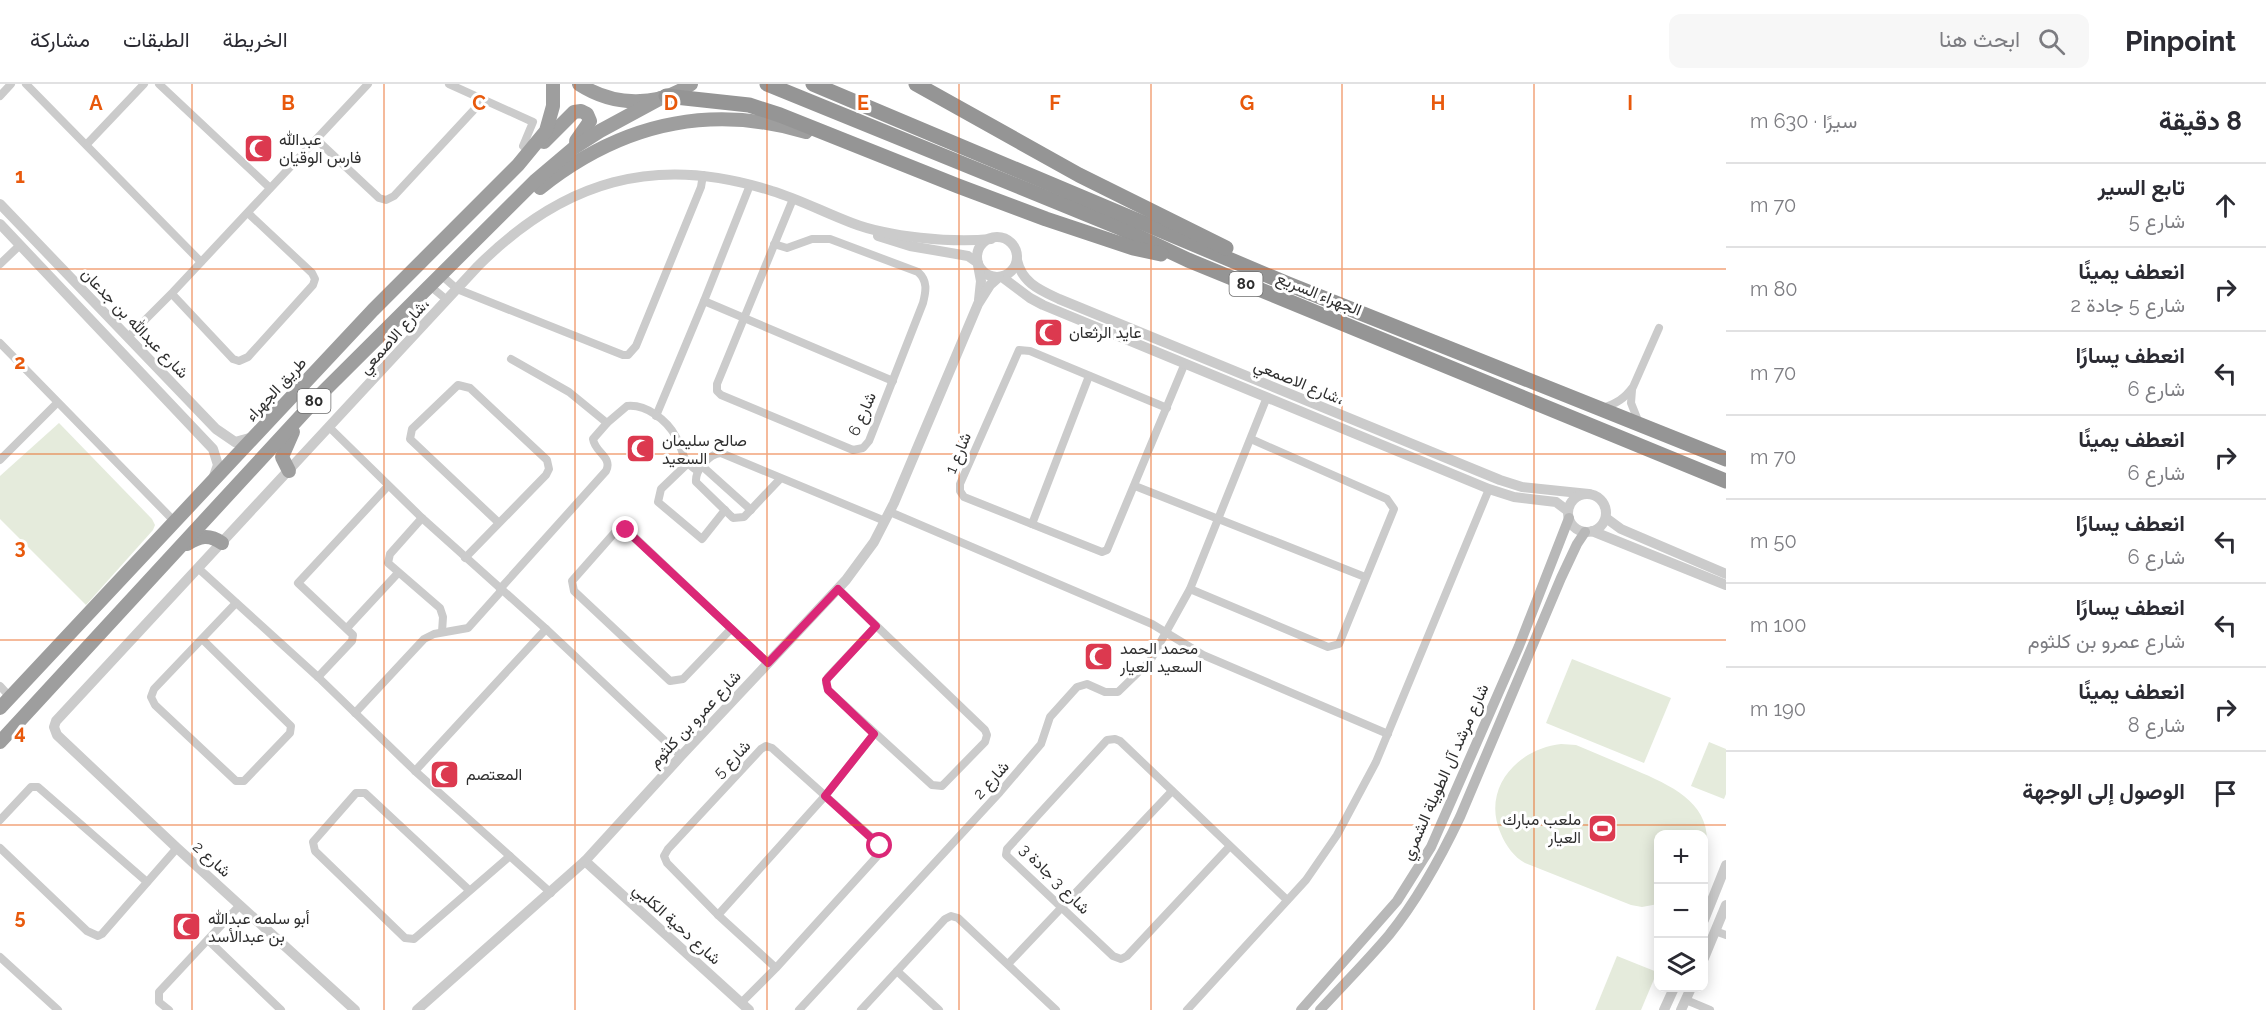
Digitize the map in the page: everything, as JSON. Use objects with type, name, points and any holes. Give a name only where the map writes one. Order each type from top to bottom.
[{"type":"highway","name":"طريق الجهراء","points":[[0,708],[5,692],[174,522],[373,310],[518,165],[546,131],[554,106],[553,84]]},
{"type":"highway","name":"80","points":[[579,84],[611,99],[645,101],[664,97]]},
{"type":"highway","name":"80","points":[[0,742],[302,415],[536,180],[575,147],[600,131],[691,84]]},
{"type":"highway","name":"الجهراء السريع","points":[[766,84],[1118,227],[1188,260],[1726,482]]},
{"type":"highway","name":"الجهراء السريع","points":[[813,84],[1288,284],[1726,459]]},
{"type":"highway","points":[[916,84],[1018,142],[1139,206],[1218,243],[1288,284]]},
{"type":"highway","points":[[664,97],[749,105],[1057,222],[1133,248],[1188,260]]},
{"type":"highway","points":[[518,165],[574,112],[580,111],[587,114],[590,121],[588,127],[536,180]]},
{"type":"highway","points":[[484,232],[571,166],[612,145],[678,122],[727,118],[752,120],[783,125],[854,146]]},
{"type":"highway","points":[[289,471],[282,457],[302,415]]},
{"type":"highway","points":[[180,548],[204,536],[215,538],[222,543]]},
{"type":"main road","name":"شارع مرشد آل الطويلة الشمري","points":[[1302,1010],[1378,924],[1415,875],[1445,816],[1498,693],[1568,514]]},
{"type":"main road","name":"شارع مرشد آل الطويلة الشمري","points":[[1319,1010],[1389,935],[1424,886],[1443,852],[1486,757],[1561,578],[1577,544],[1589,532]]},
{"type":"main road","points":[[1547,572],[1557,567],[1561,578]]},
{"type":"main road","points":[[1498,693],[1502,699],[1497,715],[1502,718]]},
{"type":"main road","points":[[1482,730],[1486,728],[1490,732],[1484,750],[1486,757]]},
{"type":"main road","points":[[1319,1010],[1334,991],[1333,983],[1329,980]]},
{"type":"street","points":[[0,96],[11,84]]},
{"type":"street","points":[[26,84],[201,262]]},
{"type":"street","points":[[87,144],[144,84]]},
{"type":"street","points":[[159,84],[270,188]]},
{"type":"street","points":[[128,337],[172,294],[368,84]]},
{"type":"street","points":[[449,84],[532,120],[534,125],[523,146],[529,152]]},
{"type":"street","points":[[316,140],[379,198],[386,200],[394,196],[484,99]]},
{"type":"street","name":"شارع الاصمعي،","points":[[54,727],[56,721],[457,289],[517,230],[576,194],[629,178],[678,174],[704,176],[750,185],[793,199],[872,234],[899,243],[964,255],[974,259],[978,264]]},
{"type":"street","points":[[441,275],[457,289],[623,355],[631,354],[704,176]]},
{"type":"street","points":[[656,416],[750,185]]},
{"type":"street","name":"شارع 6","points":[[774,244],[787,248],[812,239],[830,239],[918,272],[924,278],[926,285],[923,303],[869,441],[863,448],[856,450],[721,395],[717,391],[717,384],[744,317],[774,244],[793,199]]},
{"type":"street","name":"شارع عبدالله بن جدعان","points":[[0,204],[216,429],[236,442],[249,440],[256,435]]},
{"type":"street","points":[[172,294],[233,359],[239,361],[248,357],[313,285],[315,279],[312,273],[248,213]]},
{"type":"street","name":"شارع عبدالله بن جدعان","points":[[0,224],[213,448],[218,465],[210,484]]},
{"type":"street","name":"شارع الاصمعي،","points":[[853,224],[922,237],[991,239]]},
{"type":"street","points":[[997,238],[1010,242],[1017,260],[1009,273],[1001,277],[987,274],[978,264],[978,251],[985,242],[997,238]]},
{"type":"street","points":[[0,264],[20,245]]},
{"type":"street","name":"شارع الاصمعي،","points":[[1017,260],[1020,271],[1028,282],[1059,299],[1500,480],[1522,487],[1589,494]]},
{"type":"street","name":"شارع عمرو بن كلثوم","points":[[978,264],[981,281],[978,304]]},
{"type":"street","points":[[59,284],[67,285],[70,277]]},
{"type":"street","name":"شارع الاصمعي،","points":[[1001,277],[1044,305],[1490,489],[1514,497],[1556,502],[1568,514]]},
{"type":"street","name":"شارع عمرو بن كلثوم","points":[[417,1010],[585,861],[838,589],[874,542],[978,304],[990,285],[1001,277]]},
{"type":"street","points":[[430,286],[447,300]]},
{"type":"street","points":[[70,296],[71,289],[80,287]]},
{"type":"street","points":[[704,301],[893,381]]},
{"type":"street","points":[[1602,408],[1624,399],[1633,387],[1659,328]]},
{"type":"street","points":[[0,343],[174,522]]},
{"type":"street","name":"شارع 1","points":[[1167,408],[1029,351],[1019,350],[960,484],[960,491],[964,497],[1102,552],[1105,551],[1109,548],[1135,486],[1167,408],[1185,363]]},
{"type":"street","points":[[511,359],[569,393],[607,423]]},
{"type":"street","points":[[1032,524],[1089,376]]},
{"type":"street","points":[[465,558],[546,475],[549,469],[548,463],[470,388],[458,385],[412,429],[410,440],[499,523]]},
{"type":"street","points":[[1633,387],[1631,403],[1640,424]]},
{"type":"street","name":"شارع 2","points":[[799,1010],[1000,792],[1041,744],[1050,717],[1077,687],[1087,684],[1104,692],[1119,692],[1150,662],[1190,589],[1267,397]]},
{"type":"street","points":[[0,460],[57,403]]},
{"type":"street","points":[[356,713],[424,639],[442,632],[468,628],[606,471],[609,465],[608,460],[594,446],[593,439],[627,406],[645,408],[656,416],[675,435],[687,464],[700,469],[751,510]]},
{"type":"street","points":[[330,428],[422,518],[546,629],[681,756]]},
{"type":"street","points":[[204,438],[213,439],[216,429]]},
{"type":"street","points":[[1190,589],[1328,647],[1333,647],[1339,644],[1394,509],[1391,502],[1251,439]]},
{"type":"street","points":[[780,479],[744,517],[739,519],[733,518],[696,482],[700,469],[712,455],[721,453],[780,479],[887,516],[1167,632],[1176,641],[1203,656],[1388,734]]},
{"type":"street","points":[[687,464],[661,489],[658,502],[702,538],[725,510]]},
{"type":"street","points":[[318,678],[352,642],[352,633],[298,583],[388,486]]},
{"type":"street","points":[[1135,486],[1365,577]]},
{"type":"street","points":[[1187,1010],[1306,880],[1338,835],[1388,734],[1490,489]]},
{"type":"street","points":[[1726,574],[1621,529],[1606,518],[1603,502],[1599,498],[1583,494],[1573,500],[1568,514],[1575,528],[1726,585]]},
{"type":"street","points":[[422,518],[388,558],[388,563],[440,608],[443,617],[442,632]]},
{"type":"street","points":[[1589,532],[1598,528],[1606,518]]},
{"type":"street","points":[[731,629],[683,679],[670,681],[574,591],[572,581],[617,530],[628,531],[768,663]]},
{"type":"street","points":[[199,569],[356,713],[415,771],[551,893]]},
{"type":"street","points":[[347,628],[398,573]]},
{"type":"street","points":[[838,589],[985,730],[987,738],[985,742],[945,785],[937,787],[932,785],[828,690],[825,683],[828,676],[876,626]]},
{"type":"street","points":[[202,639],[291,726],[290,733],[244,781],[236,781],[155,705],[151,697],[154,689],[236,603]]},
{"type":"street","points":[[415,771],[546,629]]},
{"type":"street","name":"شارع 2","points":[[54,727],[57,735],[177,848],[356,1010]]},
{"type":"street","points":[[718,915],[825,796],[874,734]]},
{"type":"street","name":"شارع 3 جادة 3","points":[[1230,846],[1124,958],[1113,957],[1007,858],[1006,852],[1107,740],[1115,739],[1120,741],[1287,900]]},
{"type":"street","name":"شارع 5","points":[[745,1007],[776,968],[881,852],[879,844],[772,748],[763,747],[664,856],[667,863],[718,915],[776,968]]},
{"type":"street","points":[[0,820],[31,788],[39,787],[147,882]]},
{"type":"street","points":[[1008,964],[1172,791]]},
{"type":"street","points":[[469,890],[365,793],[356,793],[313,842],[315,851],[407,940],[414,939],[510,856]]},
{"type":"street","points":[[0,848],[94,935],[102,934],[177,848]]},
{"type":"street","name":"شارع دحية الكلبي","points":[[585,861],[745,1007]]},
{"type":"street","points":[[1708,910],[1726,865]]},
{"type":"street","points":[[169,1010],[159,1002],[159,992],[240,905]]},
{"type":"street","points":[[1708,952],[1721,933],[1726,905]]},
{"type":"street","points":[[861,1010],[945,919],[951,916],[958,918],[1056,1010]]},
{"type":"street","points":[[208,940],[281,1010]]},
{"type":"street","points":[[1,960],[58,1010]]},
{"type":"street","points":[[897,971],[939,1010]]},
{"type":"street","points":[[1664,1010],[1672,992]]},
{"type":"street","points":[[1683,1005],[1710,1010]]},
{"type":"green space","points":[[59,423],[152,519],[155,525],[86,605],[0,519],[0,476]]},
{"type":"green space","points":[[1572,659],[1671,698],[1644,763],[1546,723]]},
{"type":"green space","points":[[1709,742],[1726,749],[1724,799],[1691,786]]},
{"type":"green space","name":"ملعب مبارك العيار","points":[[1561,744],[1576,745],[1635,770],[1666,784],[1691,802],[1700,813],[1705,830],[1654,830],[1654,905],[1642,907],[1631,905],[1525,863],[1505,843],[1496,818],[1499,788],[1517,763],[1545,747]]},
{"type":"green space","points":[[1617,956],[1654,971],[1654,979],[1641,1010],[1595,1010]]},
{"type":"place","name":"عبدالله فارس الوقيان","points":[[258,148]]},
{"type":"place","name":"عايد الرثعان","points":[[1048,332]]},
{"type":"place","name":"صالح سليمان السعيد","points":[[641,449]]},
{"type":"place","name":"محمد الحمد السعيد العيار","points":[[1099,657]]},
{"type":"place","name":"المعتصم","points":[[445,774]]},
{"type":"place","name":"ملعب مبارك العيار","points":[[1602,828]]},
{"type":"place","name":"أبو سلمه عبدالله بن عبدالأسد","points":[[187,927]]},
{"type":"route","points":[[626,530],[768,663],[838,589],[876,626],[828,676],[825,683],[828,690],[874,734],[825,796],[880,846]]}]
